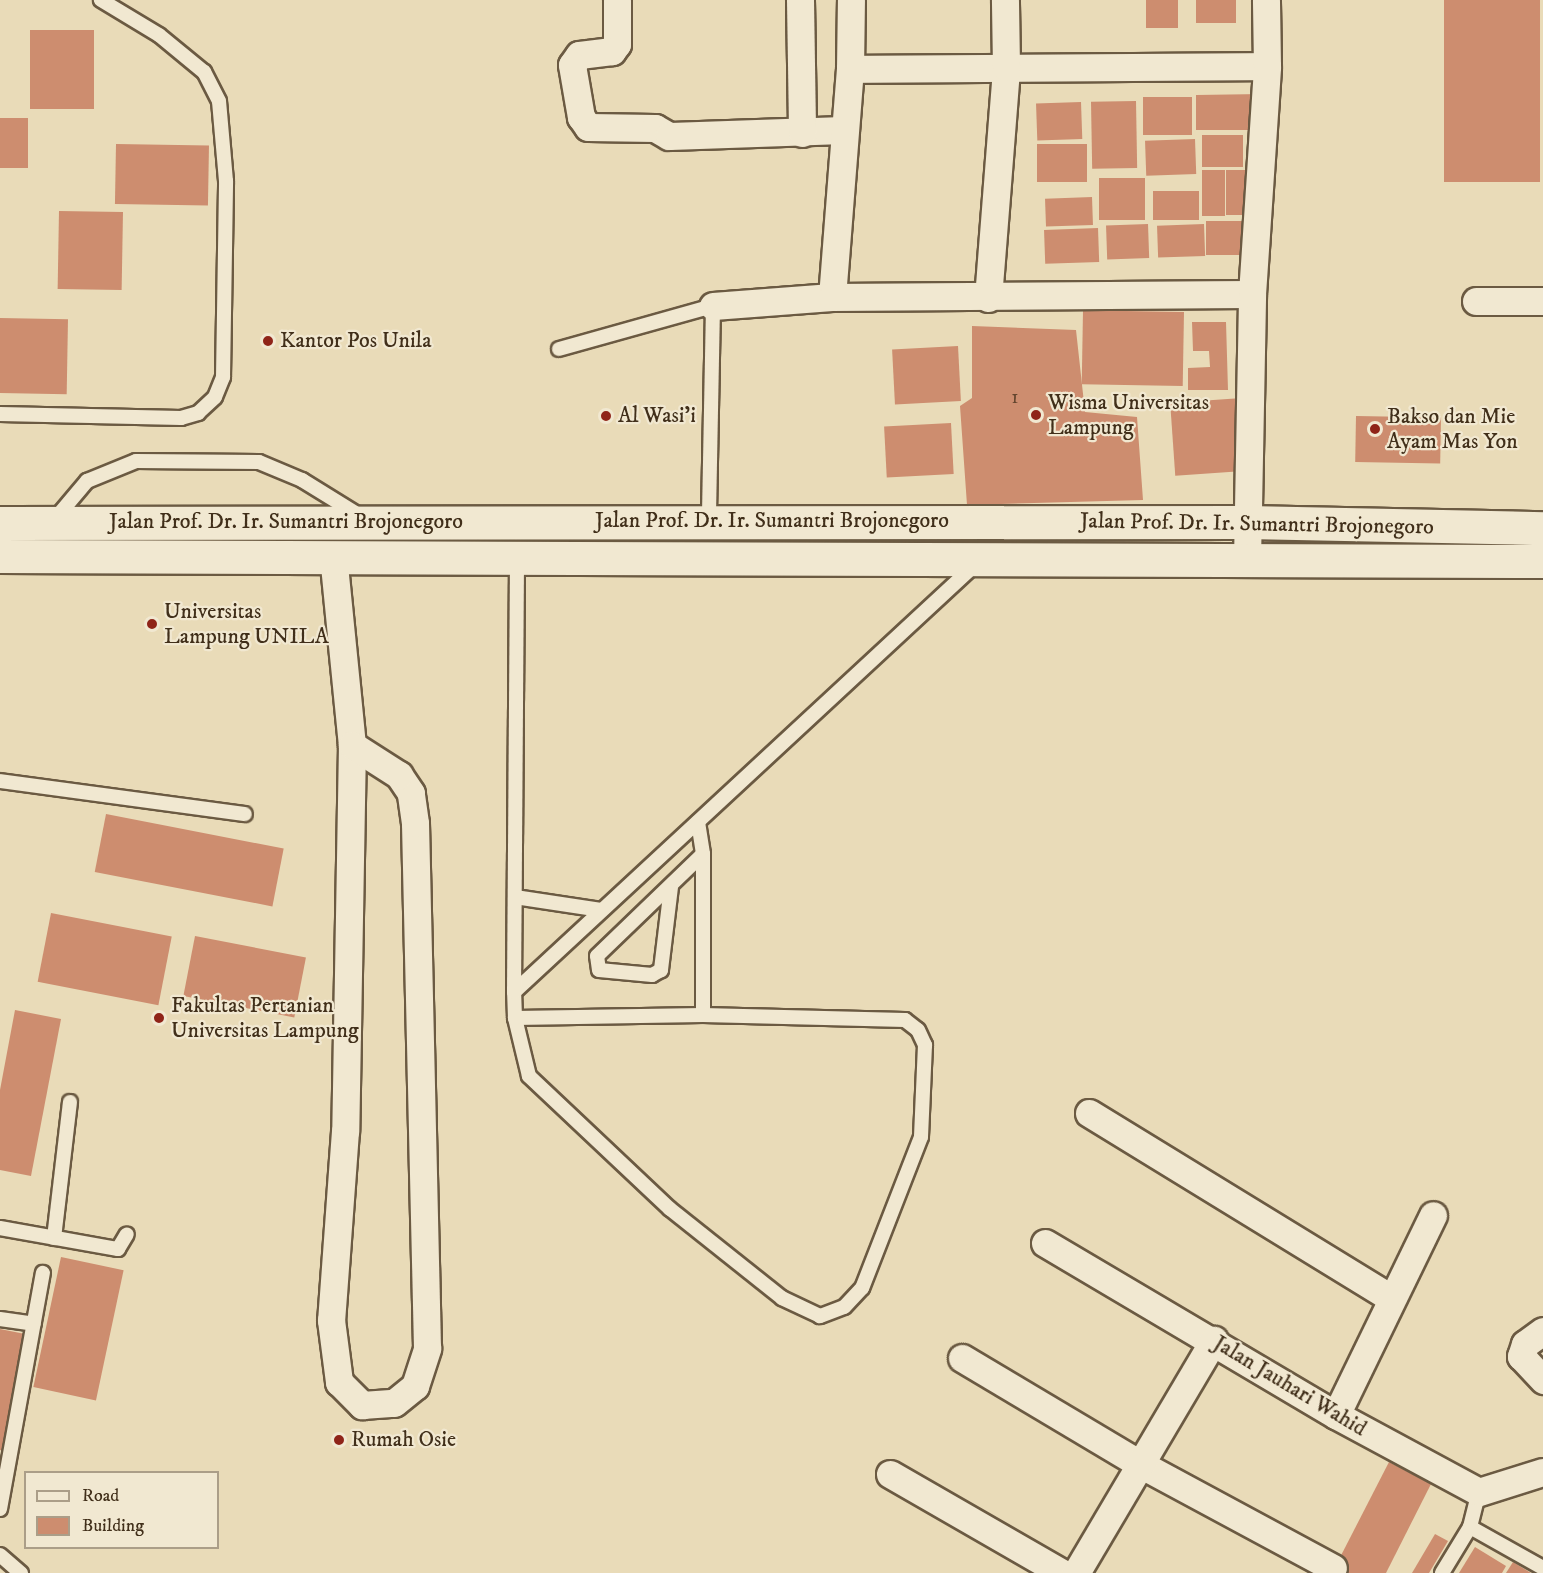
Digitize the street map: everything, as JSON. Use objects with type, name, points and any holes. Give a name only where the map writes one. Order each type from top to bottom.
[{"type":"street","points":[[617,0],[617,44],[612,51],[579,55],[572,65],[581,117],[588,127],[655,128],[669,136],[844,130]]},
{"type":"street","points":[[800,0],[802,133]]},
{"type":"street","points":[[832,297],[850,69],[851,0]]},
{"type":"street","points":[[987,298],[1006,67],[1005,0]]},
{"type":"street","points":[[1247,560],[1252,294],[1267,66],[1266,0]]},
{"type":"street","points":[[850,69],[1267,66]]},
{"type":"street","points":[[713,306],[832,297],[987,298],[1252,294]]},
{"type":"street","points":[[1476,301],[1543,301]]},
{"type":"street","name":"Jalan Prof. Dr. Ir. Sumantri Brojonegoro","points":[[0,556],[58,537],[331,520],[1247,522],[1543,528]]},
{"type":"street","points":[[708,557],[709,521]]},
{"type":"street","name":"Jalan Prof. Dr. Ir. Sumantri Brojonegoro","points":[[0,523],[58,537],[333,555],[1543,561]]},
{"type":"street","points":[[333,555],[352,746],[345,1131],[331,1320],[339,1383],[362,1404],[394,1402],[415,1386],[427,1348],[415,823],[411,793],[399,775],[352,746]]},
{"type":"street","points":[[1089,1113],[1391,1298]]},
{"type":"street","points":[[1336,1415],[1433,1215]]},
{"type":"street","name":"Jalan Jauhari Wahid","points":[[1045,1244],[1214,1340],[1336,1415],[1479,1492]]},
{"type":"street","points":[[1543,1331],[1525,1344],[1521,1356],[1543,1380]]},
{"type":"street","points":[[1076,1573],[1214,1340]]},
{"type":"street","points":[[962,1358],[1140,1464],[1333,1568]]},
{"type":"street","points":[[1479,1492],[1543,1472]]},
{"type":"street","points":[[890,1474],[1062,1573]]},
{"type":"lane","points":[[0,414],[181,418],[198,413],[215,397],[223,378],[226,181],[219,100],[204,72],[159,35],[100,0]]},
{"type":"lane","points":[[559,348],[713,306],[709,521]]},
{"type":"lane","points":[[58,537],[87,481],[136,461],[259,462],[302,480],[368,520]]},
{"type":"lane","points":[[514,1018],[703,1015],[905,1020],[918,1030],[925,1045],[921,1137],[862,1288],[844,1307],[820,1316],[782,1298],[670,1209],[529,1076],[514,1018],[518,556]]},
{"type":"lane","points":[[514,992],[982,558]]},
{"type":"lane","points":[[0,781],[245,813]]},
{"type":"lane","points":[[698,822],[703,854],[703,1015]]},
{"type":"lane","points":[[671,887],[661,970],[652,975],[599,970],[597,956],[703,854]]},
{"type":"lane","points":[[514,897],[601,910]]},
{"type":"lane","points":[[54,1238],[70,1102]]},
{"type":"lane","points":[[0,1228],[118,1249],[127,1234]]},
{"type":"lane","points":[[0,1509],[43,1273]]},
{"type":"lane","points":[[0,1319],[34,1324]]},
{"type":"lane","points":[[1442,1573],[1470,1527],[1479,1492]]},
{"type":"lane","points":[[1470,1527],[1543,1568]]},
{"type":"lane","points":[[0,1555],[21,1573]]},
{"type":"building","points":[[1146,0],[1178,0],[1178,28],[1146,28]]},
{"type":"building","points":[[1196,0],[1236,0],[1236,23],[1196,23]]},
{"type":"building","points":[[1444,0],[1540,0],[1540,182],[1444,182]]},
{"type":"building","points":[[30,30],[94,30],[94,109],[30,109]]},
{"type":"building","points":[[1262,94],[1262,115],[1249,116],[1249,130],[1196,130],[1196,95]]},
{"type":"building","points":[[1143,97],[1192,97],[1192,135],[1143,135]]},
{"type":"building","points":[[1136,101],[1137,168],[1092,169],[1091,102]]},
{"type":"building","points":[[1081,102],[1082,139],[1037,141],[1036,104]]},
{"type":"building","points":[[0,118],[28,118],[28,168],[0,168]]},
{"type":"building","points":[[1202,135],[1243,135],[1243,167],[1202,167]]},
{"type":"building","points":[[1195,139],[1196,174],[1146,176],[1145,141]]},
{"type":"building","points":[[116,144],[209,146],[208,206],[115,204]]},
{"type":"building","points":[[1037,144],[1087,144],[1087,182],[1037,182]]},
{"type":"building","points":[[1202,170],[1225,170],[1225,216],[1202,216]]},
{"type":"building","points":[[1226,170],[1254,170],[1254,215],[1226,215]]},
{"type":"building","points":[[1099,178],[1145,178],[1145,220],[1099,220]]},
{"type":"building","points":[[1153,191],[1199,191],[1199,220],[1153,220]]},
{"type":"building","points":[[1092,197],[1093,225],[1046,227],[1045,199]]},
{"type":"building","points":[[59,211],[123,212],[122,290],[58,289]]},
{"type":"building","points":[[1206,221],[1254,221],[1254,255],[1206,255]]},
{"type":"building","points":[[1148,224],[1149,258],[1107,259],[1106,225]]},
{"type":"building","points":[[1204,224],[1205,256],[1158,258],[1157,226]]},
{"type":"building","points":[[1098,228],[1099,262],[1045,264],[1044,230]]},
{"type":"building","points":[[1083,310],[1184,312],[1183,386],[1082,384]]},
{"type":"building","points":[[0,318],[68,319],[67,394],[0,393]]},
{"type":"building","points":[[1192,322],[1226,322],[1228,390],[1188,390],[1188,368],[1210,367],[1209,351],[1193,351]]},
{"type":"building","name":"Wisma Universitas Lampung","points":[[972,326],[1076,330],[1085,412],[1137,417],[1143,500],[967,505],[960,406],[972,398]]},
{"type":"building","points":[[958,346],[961,401],[895,404],[892,349]]},
{"type":"building","points":[[1242,398],[1247,471],[1175,476],[1170,403]]},
{"type":"building","points":[[1356,416],[1441,417],[1440,463],[1355,462]]},
{"type":"building","points":[[951,423],[954,474],[887,477],[884,427]]},
{"type":"building","points":[[106,814],[284,849],[272,906],[95,872]]},
{"type":"building","points":[[51,913],[172,936],[158,1005],[38,982]]},
{"type":"building","points":[[195,936],[306,958],[294,1017],[183,996]]},
{"type":"building","points":[[15,1010],[61,1019],[31,1176],[0,1170],[0,1090]]},
{"type":"building","points":[[61,1257],[124,1270],[96,1400],[33,1387]]},
{"type":"building","points":[[0,1329],[25,1334],[3,1451],[0,1450]]},
{"type":"building","points":[[1389,1462],[1431,1484],[1386,1573],[1332,1573]]},
{"type":"building","points":[[1435,1534],[1448,1541],[1429,1573],[1412,1573]]},
{"type":"building","points":[[1475,1547],[1506,1566],[1502,1573],[1459,1573]]},
{"type":"building","points":[[1513,1562],[1531,1573],[1506,1573]]},
{"type":"place","name":"Kantor Pos Unila","points":[[268,341]]},
{"type":"place","name":"Wisma Universitas Lampung","points":[[1036,415]]},
{"type":"place","name":"Al Wasi'i","points":[[606,416]]},
{"type":"place","name":"Bakso dan Mie Ayam Mas Yon","points":[[1375,429]]},
{"type":"place","name":"Universitas Lampung UNILA","points":[[152,624]]},
{"type":"place","name":"Fakultas Pertanian Universitas Lampung","points":[[159,1018]]},
{"type":"place","name":"Rumah Osie","points":[[339,1440]]}]
